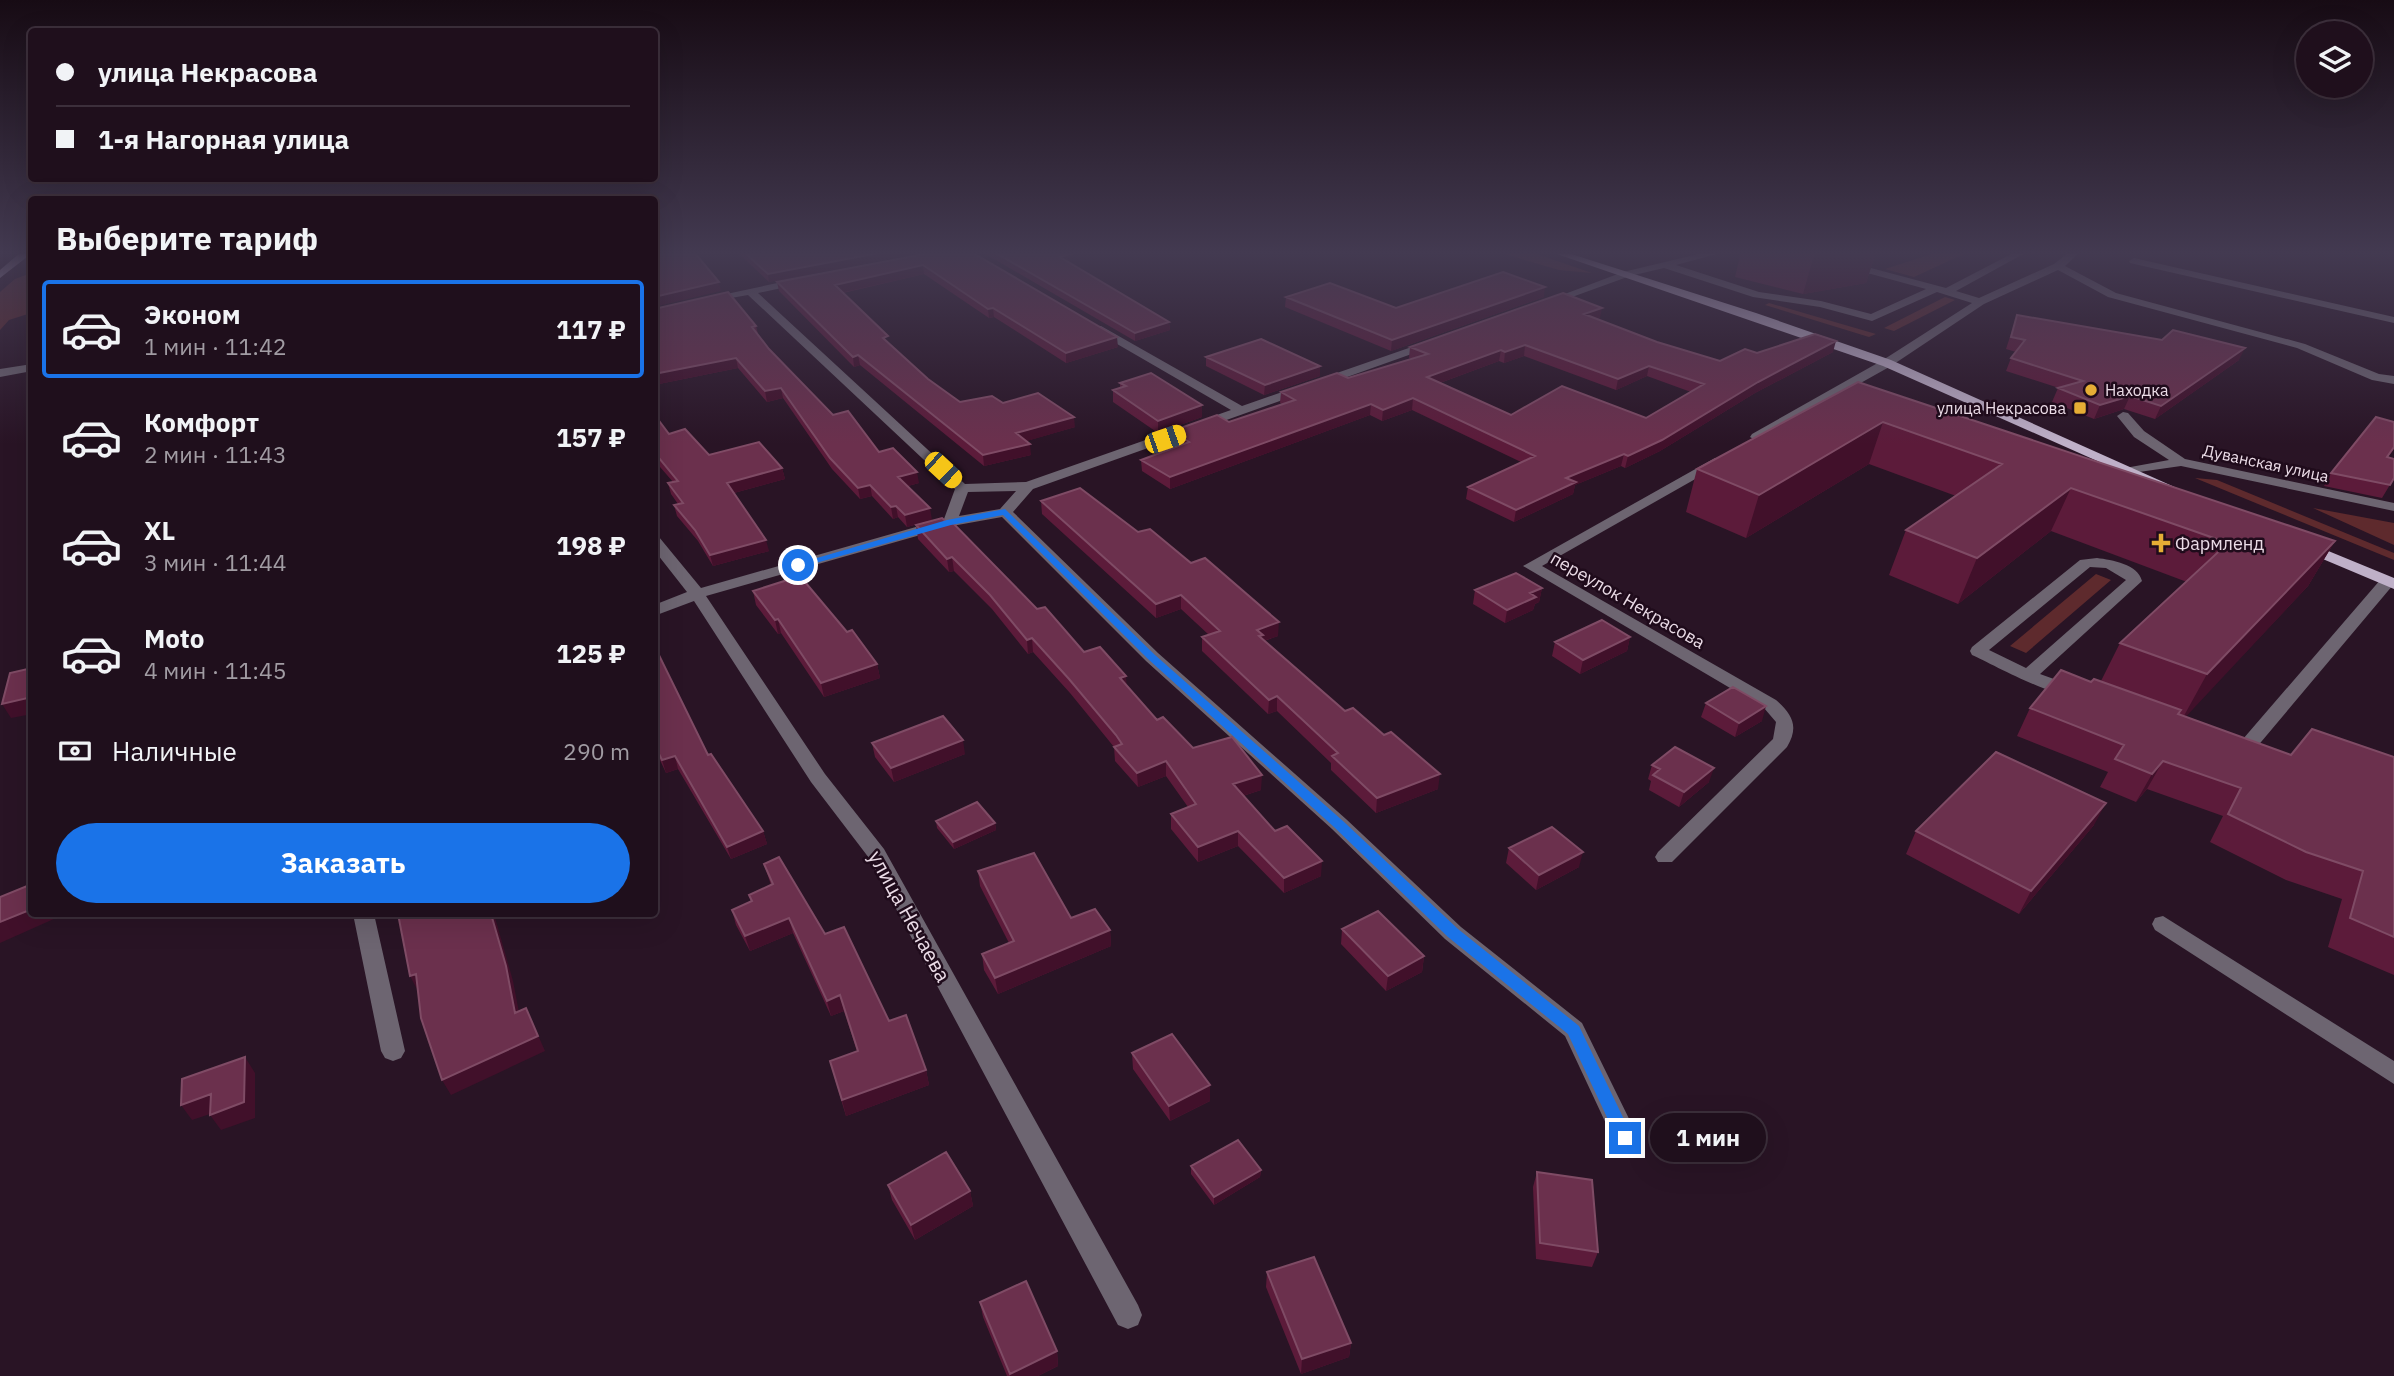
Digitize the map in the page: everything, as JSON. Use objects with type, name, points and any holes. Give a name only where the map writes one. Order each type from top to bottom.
[{"type":"main road","points":[[1751,316],[1888,363],[2180,492]]},
{"type":"main road","points":[[2293,541],[2391,583]]},
{"type":"street","points":[[778,316],[962,488],[1028,486],[1448,338]]},
{"type":"street","points":[[1748,442],[1888,363],[1959,316]]},
{"type":"street","points":[[2191,316],[2301,346],[2376,377],[2394,380]]},
{"type":"street","points":[[1081,319],[1241,411]]},
{"type":"street","points":[[0,373],[28,368]]},
{"type":"street","points":[[2123,415],[2140,434],[2181,462]]},
{"type":"street","name":"переулок Некрасова","points":[[1665,857],[1780,743],[1787,733],[1787,724],[1770,704],[1531,566],[1724,456]]},
{"type":"street","name":"Дуванская улица","points":[[2130,471],[2181,462],[2394,507]]},
{"type":"street","points":[[658,609],[697,594],[950,522],[1005,512],[1028,486]]},
{"type":"street","points":[[950,522],[962,488]]},
{"type":"street","points":[[1005,512],[1152,657],[1339,824],[1453,933],[1574,1030],[1625,1138]]},
{"type":"street","name":"улица Нечаева","points":[[658,545],[697,594],[818,778],[877,854],[1128,1315]]},
{"type":"street","points":[[2028,674],[2134,581],[2132,575],[2102,562],[2085,563],[1978,651],[2028,674],[2090,698]]},
{"type":"street","points":[[2215,744],[2249,744],[2391,583]]},
{"type":"street","points":[[364,917],[393,1051]]},
{"type":"street","points":[[2163,924],[2394,1074]]},
{"type":"shaded area","points":[[0,316],[21,316],[9,320],[0,330]]},
{"type":"shaded area","points":[[1801,316],[1815,316],[1876,334],[1869,337]]},
{"type":"shaded area","points":[[1907,316],[1923,316],[1894,331],[1884,328]]},
{"type":"shaded area","points":[[2195,478],[2217,480],[2394,553],[2394,560]]},
{"type":"shaded area","points":[[2313,508],[2394,523],[2394,545]]},
{"type":"shaded area","points":[[2096,574],[2111,580],[2026,653],[2010,646]]},
{"type":"building","points":[[658,316],[748,316],[756,326],[752,327],[769,349],[833,415],[848,411],[879,452],[893,448],[917,472],[898,477],[930,508],[905,515],[896,506],[891,507],[870,485],[858,488],[830,458],[781,388],[765,391],[736,358],[658,373]]},
{"type":"building","points":[[812,316],[867,316],[888,336],[883,338],[928,379],[960,402],[992,396],[1003,403],[1038,393],[1074,417],[1016,433],[1030,444],[983,455],[858,355],[853,357]]},
{"type":"building","points":[[1006,316],[1081,316],[1117,337],[1066,353]]},
{"type":"building","points":[[1106,316],[1159,316],[1169,322],[1135,333]]},
{"type":"building","points":[[1333,316],[1461,316],[1392,340]]},
{"type":"building","points":[[1497,316],[1590,316],[1657,342],[1720,361],[1745,349],[1757,353],[1815,334],[1836,341],[1758,382],[1662,440],[1628,456],[1624,454],[1566,478],[1576,482],[1516,510],[1468,487],[1535,456],[1413,398],[1383,410],[1371,404],[1170,477],[1141,460],[1189,442],[1172,431],[1217,415],[1229,422],[1295,400],[1281,392],[1337,373],[1348,378],[1428,354],[1410,347]],"holes":[[[1525,345],[1618,379],[1649,366],[1704,384],[1646,418],[1562,386],[1511,415],[1427,377],[1501,350],[1505,352]]]},
{"type":"building","points":[[2017,316],[2024,316],[2162,340],[2173,330],[2245,348],[2161,406],[2130,396],[2100,405],[2058,388],[2083,381],[2011,358],[2025,340],[2011,337]]},
{"type":"building","points":[[1261,339],[1320,366],[1265,385],[1206,357]]},
{"type":"building","points":[[1151,373],[1202,405],[1158,421],[1113,390],[1126,386],[1120,383]]},
{"type":"building","points":[[1858,382],[2335,541],[2207,674],[2120,643],[2228,543],[2071,488],[1977,558],[1906,530],[2002,464],[1883,422],[1759,495],[1697,469]]},
{"type":"building","points":[[2376,417],[2394,422],[2394,447],[2387,457],[2394,459],[2394,478],[2390,485],[2331,473]]},
{"type":"building","points":[[658,419],[669,434],[685,429],[709,455],[759,442],[782,468],[727,483],[766,540],[710,555],[695,530],[674,505],[683,503],[668,483],[678,481],[658,457]]},
{"type":"building","points":[[1080,488],[1138,532],[1150,529],[1191,563],[1205,558],[1279,622],[1257,630],[1263,635],[1259,636],[1345,711],[1353,708],[1384,735],[1391,732],[1440,774],[1377,798],[1332,756],[1338,753],[1277,696],[1269,700],[1202,637],[1220,631],[1181,595],[1156,604],[1041,501]]},
{"type":"building","points":[[942,518],[949,524],[953,523],[1037,609],[1045,607],[1084,652],[1100,647],[1126,676],[1120,678],[1157,720],[1163,717],[1193,748],[1232,737],[1262,775],[1233,784],[1275,831],[1287,826],[1322,861],[1284,878],[1238,831],[1198,847],[1171,814],[1196,804],[1166,761],[1137,773],[1114,747],[1122,744],[1116,735],[1069,679],[1032,638],[1027,640],[990,595],[952,557],[947,559],[916,525]]},
{"type":"building","points":[[1516,573],[1542,588],[1530,593],[1536,597],[1507,610],[1475,590]]},
{"type":"building","points":[[800,576],[847,632],[852,630],[877,664],[821,683],[778,619],[775,620],[753,591]]},
{"type":"building","points":[[1602,620],[1630,637],[1583,660],[1555,642]]},
{"type":"building","points":[[658,653],[708,755],[711,754],[763,831],[727,847],[675,756],[662,760],[658,752]]},
{"type":"building","points":[[28,669],[28,698],[2,704],[10,673]]},
{"type":"building","points":[[2061,670],[2181,710],[2178,714],[2291,755],[2312,729],[2394,757],[2394,937],[2350,918],[2363,871],[2306,852],[2228,814],[2241,788],[2163,761],[2152,774],[2115,759],[2124,745],[2030,708]]},
{"type":"building","points":[[1733,687],[1766,706],[1739,723],[1706,703]]},
{"type":"building","points":[[943,716],[963,740],[891,768],[872,743]]},
{"type":"building","points":[[1675,747],[1714,768],[1684,792],[1653,775],[1660,769],[1652,765]]},
{"type":"building","points":[[1996,752],[2106,803],[2031,891],[1916,831]]},
{"type":"building","points":[[977,802],[995,823],[953,842],[936,821]]},
{"type":"building","points":[[1552,827],[1583,852],[1539,875],[1509,848]]},
{"type":"building","points":[[1034,853],[1071,918],[1095,909],[1110,930],[995,978],[982,954],[1014,941],[978,871]]},
{"type":"building","points":[[779,857],[825,934],[844,927],[889,1021],[906,1015],[926,1070],[842,1100],[830,1061],[858,1051],[840,995],[827,1001],[789,918],[745,936],[732,910],[752,901],[749,895],[773,884],[764,864]]},
{"type":"building","points":[[28,886],[28,911],[0,922],[0,897]]},
{"type":"building","points":[[1378,911],[1424,956],[1388,976],[1342,929]]},
{"type":"building","points":[[399,917],[492,917],[506,966],[515,1013],[526,1008],[538,1036],[442,1080],[421,1018],[416,974],[410,976]]},
{"type":"building","points":[[1172,1034],[1210,1085],[1169,1106],[1132,1053]]},
{"type":"building","points":[[245,1057],[244,1102],[210,1115],[211,1094],[181,1105],[182,1079]]},
{"type":"building","points":[[1238,1140],[1261,1170],[1214,1197],[1191,1166]]},
{"type":"building","points":[[946,1152],[970,1191],[911,1225],[888,1185]]},
{"type":"building","points":[[1537,1172],[1592,1180],[1598,1252],[1540,1243]]},
{"type":"building","points":[[1314,1257],[1351,1343],[1302,1359],[1267,1272]]},
{"type":"building","points":[[1026,1281],[1057,1351],[1010,1374],[980,1302]]},
{"type":"place","name":"Находка","points":[[2091,390]]},
{"type":"place","name":"улица Некрасова","points":[[2080,408]]},
{"type":"place","name":"Фармленд","points":[[2161,543]]},
{"type":"route","points":[[798,565],[950,522],[1005,512],[1152,657],[1339,824],[1453,933],[1574,1030],[1625,1138]]}]
